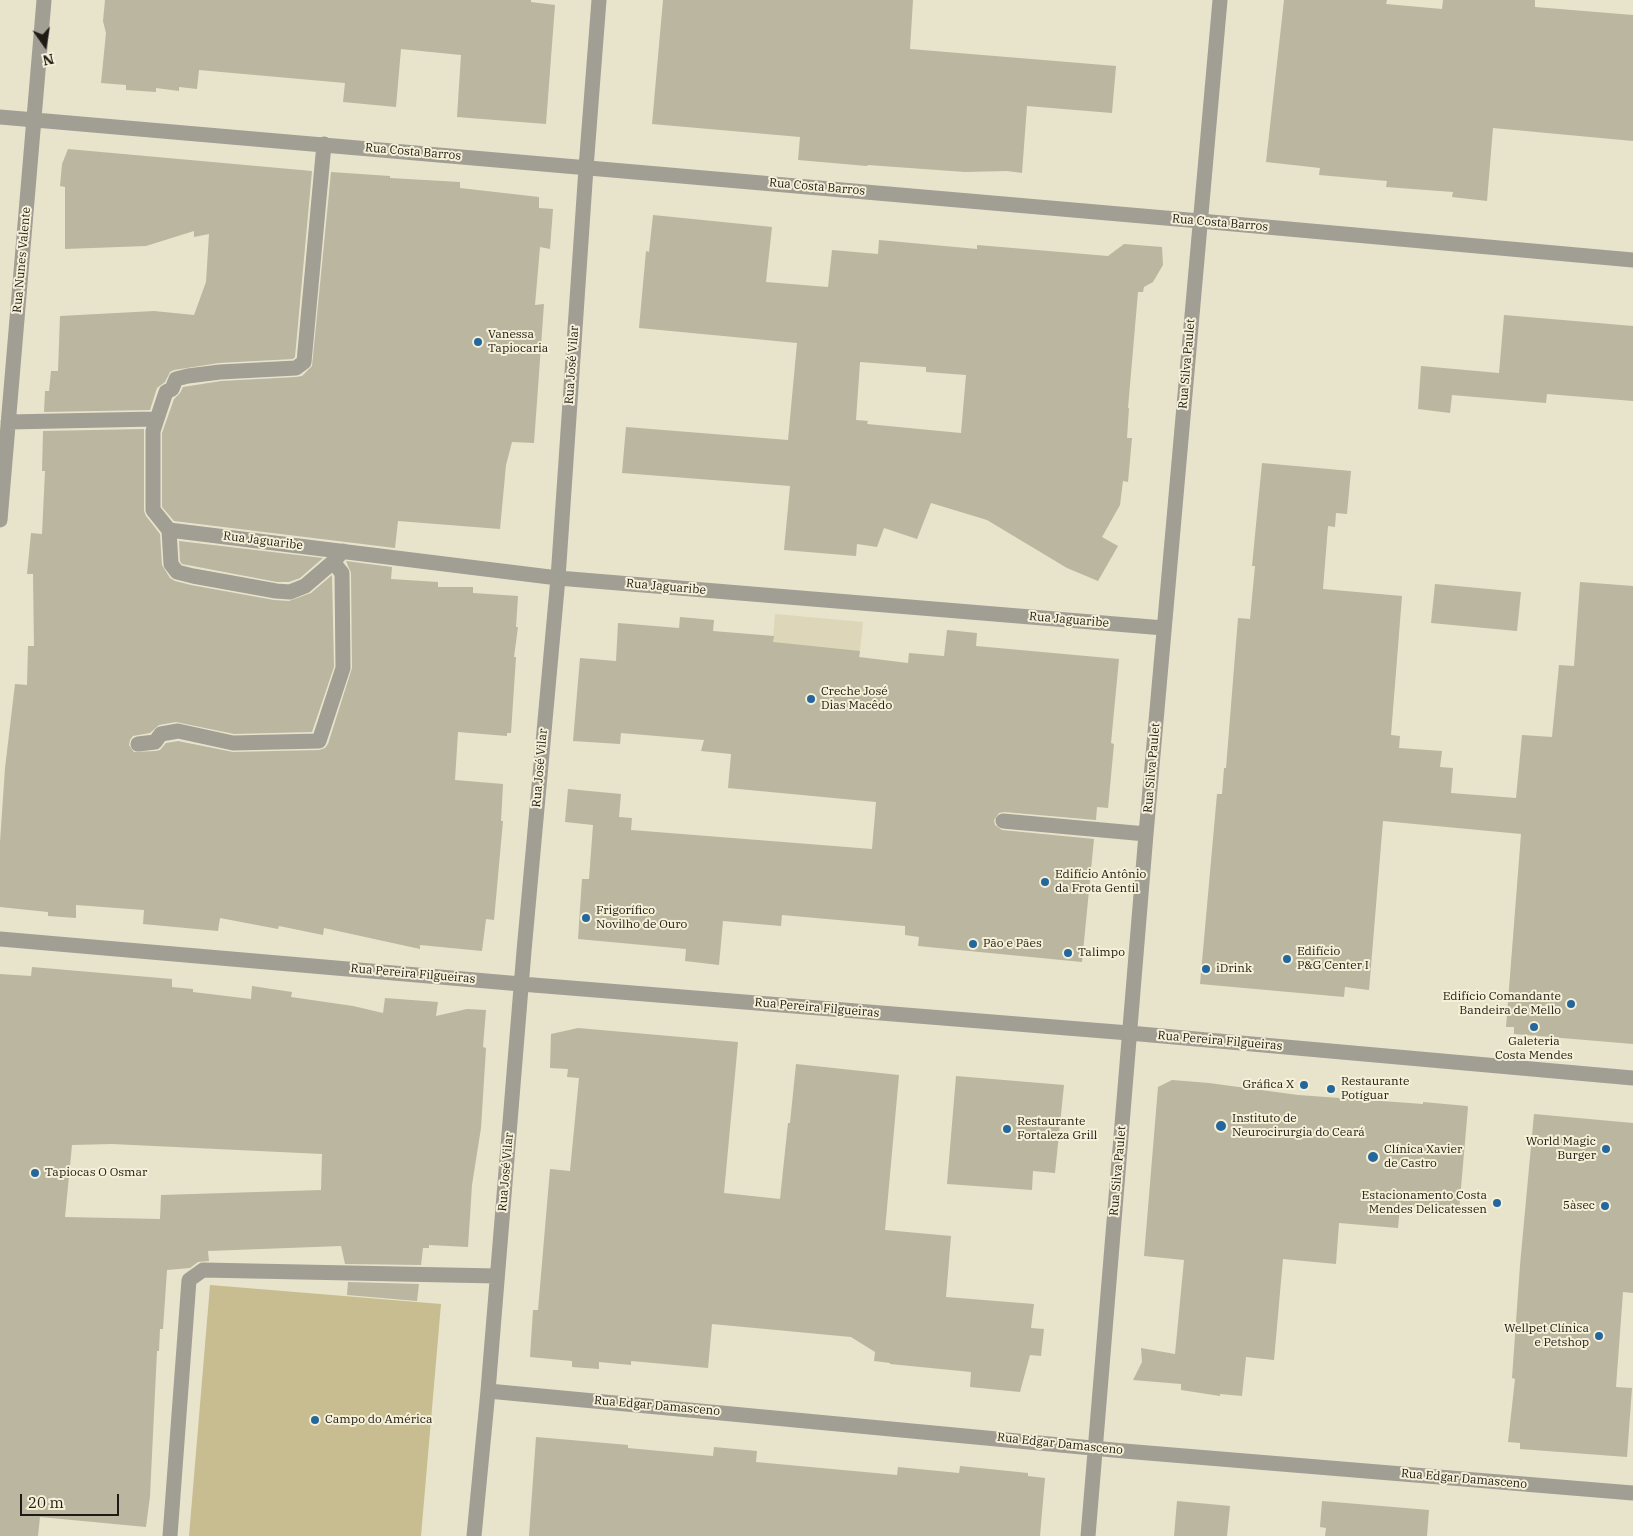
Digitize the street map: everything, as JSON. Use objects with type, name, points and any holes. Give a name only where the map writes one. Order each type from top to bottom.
[{"type":"street","name":"Rua Nunes Valente","points":[[0,520],[44,0]]},
{"type":"street","name":"Rua José Vilar","points":[[474,1536],[558,578],[599,0]]},
{"type":"street","name":"Rua Silva Paulet","points":[[1088,1536],[1146,834],[1220,0]]},
{"type":"street","name":"Rua Costa Barros","points":[[0,117],[1633,260]]},
{"type":"street","points":[[138,744],[155,742],[161,734],[178,731],[233,743],[319,741],[343,668],[342,573],[338,556],[305,586],[290,592],[193,576],[177,572],[171,564],[169,530],[153,510],[153,431],[166,392],[172,389],[176,379],[220,372],[296,368],[304,362],[324,144]]},
{"type":"street","points":[[8,422],[156,419]]},
{"type":"street","name":"Rua Jaguaribe","points":[[169,530],[338,556],[558,578],[1164,628]]},
{"type":"street","points":[[1003,821],[1146,834]]},
{"type":"street","name":"Rua Pereira Filgueiras","points":[[0,939],[521,984],[1130,1033],[1633,1078]]},
{"type":"street","points":[[170,1536],[189,1280],[202,1270],[497,1276]]},
{"type":"street","name":"Rua Edgar Damasceno","points":[[488,1391],[1096,1448],[1633,1493]]},
{"type":"shaded area","name":"Creche José Dias Macêdo","points":[[775,614],[863,622],[845,794],[770,675]]},
{"type":"shaded area","name":"Campo do América","points":[[210,1285],[441,1304],[421,1536],[189,1536]]},
{"type":"building","points":[[105,0],[531,0],[531,2],[555,5],[546,124],[457,117],[461,55],[401,49],[396,107],[343,102],[345,83],[199,70],[197,89],[179,87],[179,91],[156,88],[156,92],[126,90],[126,85],[101,83],[106,33],[103,21]]},
{"type":"building","points":[[663,0],[913,0],[910,49],[1116,66],[1112,113],[1027,106],[1022,173],[1007,171],[965,172],[798,160],[800,137],[652,124]]},
{"type":"building","points":[[1284,0],[1387,0],[1386,4],[1442,9],[1443,0],[1535,0],[1535,7],[1633,15],[1633,141],[1493,128],[1487,201],[1452,197],[1453,192],[1386,187],[1387,181],[1319,175],[1320,168],[1266,162]]},
{"type":"building","points":[[68,149],[312,171],[295,357],[293,359],[219,363],[174,370],[170,372],[165,382],[157,388],[150,410],[44,412],[45,391],[49,391],[51,371],[58,371],[60,316],[154,311],[194,315],[206,282],[209,234],[194,237],[194,231],[146,246],[65,249],[65,187],[60,186],[62,164]]},
{"type":"building","points":[[331,172],[460,182],[460,188],[539,197],[539,208],[553,209],[550,249],[540,247],[535,305],[544,304],[534,443],[512,442],[506,465],[500,529],[398,521],[395,548],[174,521],[162,507],[162,433],[174,399],[183,387],[221,381],[296,377],[302,376],[312,366]]},
{"type":"building","points":[[653,215],[772,227],[766,282],[828,287],[832,250],[878,254],[879,240],[977,249],[977,245],[1108,256],[1124,244],[1162,247],[1163,265],[1153,282],[1144,287],[1143,292],[1138,292],[1128,408],[1127,438],[1132,438],[1128,482],[1123,481],[1120,505],[1102,537],[1118,546],[1098,581],[1067,568],[987,520],[931,503],[917,539],[884,528],[877,547],[857,544],[856,556],[784,550],[790,486],[622,473],[626,427],[788,440],[797,343],[639,328],[646,251],[649,252]],"holes":[[[860,362],[926,367],[926,372],[966,375],[961,433],[867,424],[868,421],[856,420]]]},
{"type":"building","points":[[1504,315],[1633,326],[1633,401],[1547,394],[1546,403],[1452,395],[1450,413],[1418,409],[1421,366],[1499,373]]},
{"type":"building","points":[[144,429],[144,511],[160,534],[162,565],[170,578],[191,585],[289,601],[311,593],[332,575],[334,667],[312,732],[234,734],[176,722],[159,725],[150,733],[133,736],[129,745],[134,752],[160,750],[166,743],[178,741],[233,752],[319,750],[325,748],[328,744],[352,668],[351,573],[346,561],[392,567],[391,579],[438,582],[438,587],[473,587],[473,593],[518,596],[516,627],[518,627],[514,657],[516,657],[511,733],[507,733],[507,736],[458,732],[455,780],[503,784],[501,821],[503,821],[494,920],[486,919],[482,951],[420,945],[420,949],[324,928],[323,935],[279,926],[278,929],[220,918],[218,931],[143,924],[144,910],[76,905],[76,918],[48,916],[48,912],[0,907],[0,842],[5,768],[15,684],[27,685],[28,646],[34,646],[33,574],[27,574],[31,533],[42,534],[45,471],[42,471],[43,431]]},
{"type":"building","points":[[1262,463],[1351,471],[1347,514],[1336,513],[1335,527],[1328,526],[1323,589],[1402,596],[1391,735],[1400,736],[1399,748],[1442,751],[1440,767],[1453,768],[1451,793],[1516,798],[1522,735],[1552,737],[1559,665],[1574,666],[1580,582],[1633,586],[1633,1044],[1514,1034],[1514,1027],[1506,1027],[1521,834],[1383,821],[1369,990],[1345,987],[1344,997],[1200,984],[1217,794],[1222,794],[1224,768],[1226,768],[1238,618],[1250,619],[1255,566],[1252,566]]},
{"type":"building","points":[[179,541],[323,558],[300,578],[289,582],[277,582],[182,564],[180,561]]},
{"type":"building","points":[[1435,584],[1521,592],[1517,631],[1431,623]]},
{"type":"building","points":[[680,617],[714,620],[713,631],[774,636],[773,642],[860,651],[859,657],[908,663],[909,653],[944,656],[947,630],[977,633],[976,646],[1119,659],[1111,743],[1114,744],[1108,808],[1097,807],[1096,820],[1004,812],[999,813],[994,820],[995,825],[1002,830],[1094,839],[1082,962],[918,946],[919,937],[905,935],[905,926],[782,915],[781,926],[723,921],[719,965],[685,961],[686,949],[578,939],[582,879],[589,879],[593,825],[565,822],[568,789],[621,794],[619,817],[632,818],[631,830],[872,849],[876,802],[728,788],[731,754],[701,751],[704,740],[621,733],[620,744],[573,741],[580,658],[616,661],[618,623],[679,628]]},
{"type":"building","points":[[32,967],[172,979],[172,987],[193,989],[193,992],[251,999],[252,986],[292,992],[291,997],[353,1006],[383,1013],[385,998],[438,1002],[436,1016],[467,1009],[486,1010],[483,1047],[486,1048],[481,1128],[472,1185],[468,1247],[429,1245],[429,1248],[423,1248],[421,1265],[345,1264],[341,1246],[208,1251],[209,1261],[198,1262],[190,1268],[167,1270],[163,1329],[160,1329],[159,1351],[157,1351],[150,1496],[146,1527],[40,1517],[38,1536],[0,1536],[0,974],[31,976]],"holes":[[[112,1144],[322,1154],[321,1190],[161,1195],[160,1219],[65,1217],[72,1145]]]},
{"type":"building","points":[[578,1028],[738,1042],[724,1193],[780,1199],[796,1064],[899,1075],[885,1230],[951,1236],[946,1297],[1034,1304],[1031,1328],[1044,1329],[1041,1356],[1030,1355],[1020,1392],[970,1387],[971,1372],[874,1361],[875,1352],[851,1337],[712,1324],[708,1368],[631,1361],[631,1365],[599,1362],[599,1369],[572,1367],[572,1361],[530,1357],[533,1310],[538,1310],[550,1169],[570,1171],[579,1078],[567,1077],[568,1069],[550,1068],[551,1034]]},
{"type":"building","points":[[956,1076],[1064,1085],[1055,1173],[1033,1171],[1032,1190],[947,1184]]},
{"type":"building","points":[[1172,1080],[1298,1095],[1423,1104],[1423,1102],[1468,1107],[1459,1211],[1400,1206],[1398,1228],[1339,1223],[1336,1264],[1283,1259],[1274,1360],[1246,1357],[1242,1396],[1220,1394],[1220,1396],[1181,1390],[1181,1384],[1133,1380],[1142,1362],[1141,1348],[1175,1354],[1184,1260],[1144,1256],[1158,1087]]},
{"type":"building","points":[[1534,1114],[1633,1123],[1633,1293],[1623,1292],[1616,1387],[1632,1388],[1627,1457],[1520,1449],[1520,1443],[1508,1442],[1515,1379],[1512,1378],[1520,1265]]},
{"type":"building","points":[[348,1282],[419,1284],[417,1301],[347,1295]]},
{"type":"building","points":[[536,1437],[628,1445],[628,1448],[713,1456],[714,1447],[757,1451],[756,1462],[897,1475],[898,1467],[959,1473],[960,1466],[1028,1473],[1028,1476],[1045,1478],[1040,1536],[529,1536]]},
{"type":"building","points":[[1177,1501],[1230,1506],[1227,1536],[1174,1536]]},
{"type":"building","points":[[1322,1501],[1429,1510],[1427,1536],[1325,1536],[1326,1528],[1320,1527]]},
{"type":"place","name":"Vanessa Tapiocaria","points":[[478,342]]},
{"type":"place","name":"Creche José Dias Macêdo","points":[[811,699]]},
{"type":"place","name":"Edifício Antônio da Frota Gentil","points":[[1045,882]]},
{"type":"place","name":"Frigorífico Novilho de Ouro","points":[[586,918]]},
{"type":"place","name":"Pão e Pães","points":[[973,944]]},
{"type":"place","name":"Talimpo","points":[[1068,953]]},
{"type":"place","name":"Edifício P&G Center I","points":[[1287,959]]},
{"type":"place","name":"iDrink","points":[[1206,969]]},
{"type":"place","name":"Edifício Comandante Bandeira de Mello","points":[[1571,1004]]},
{"type":"place","name":"Galeteria Costa Mendes","points":[[1534,1027]]},
{"type":"place","name":"Gráfica X","points":[[1304,1085]]},
{"type":"place","name":"Restaurante Potíguar","points":[[1331,1089]]},
{"type":"place","name":"Instituto de Neurocirurgia do Ceará","points":[[1221,1126]]},
{"type":"place","name":"Restaurante Fortaleza Grill","points":[[1007,1129]]},
{"type":"place","name":"World Magic Burger","points":[[1606,1149]]},
{"type":"place","name":"Clínica Xavier de Castro","points":[[1373,1157]]},
{"type":"place","name":"Tapiocas O Osmar","points":[[35,1173]]},
{"type":"place","name":"Estacionamento Costa Mendes Delicatessen","points":[[1497,1203]]},
{"type":"place","name":"5àsec","points":[[1605,1206]]},
{"type":"place","name":"Wellpet Clínica e Petshop","points":[[1599,1336]]},
{"type":"place","name":"Campo do América","points":[[315,1420]]}]
